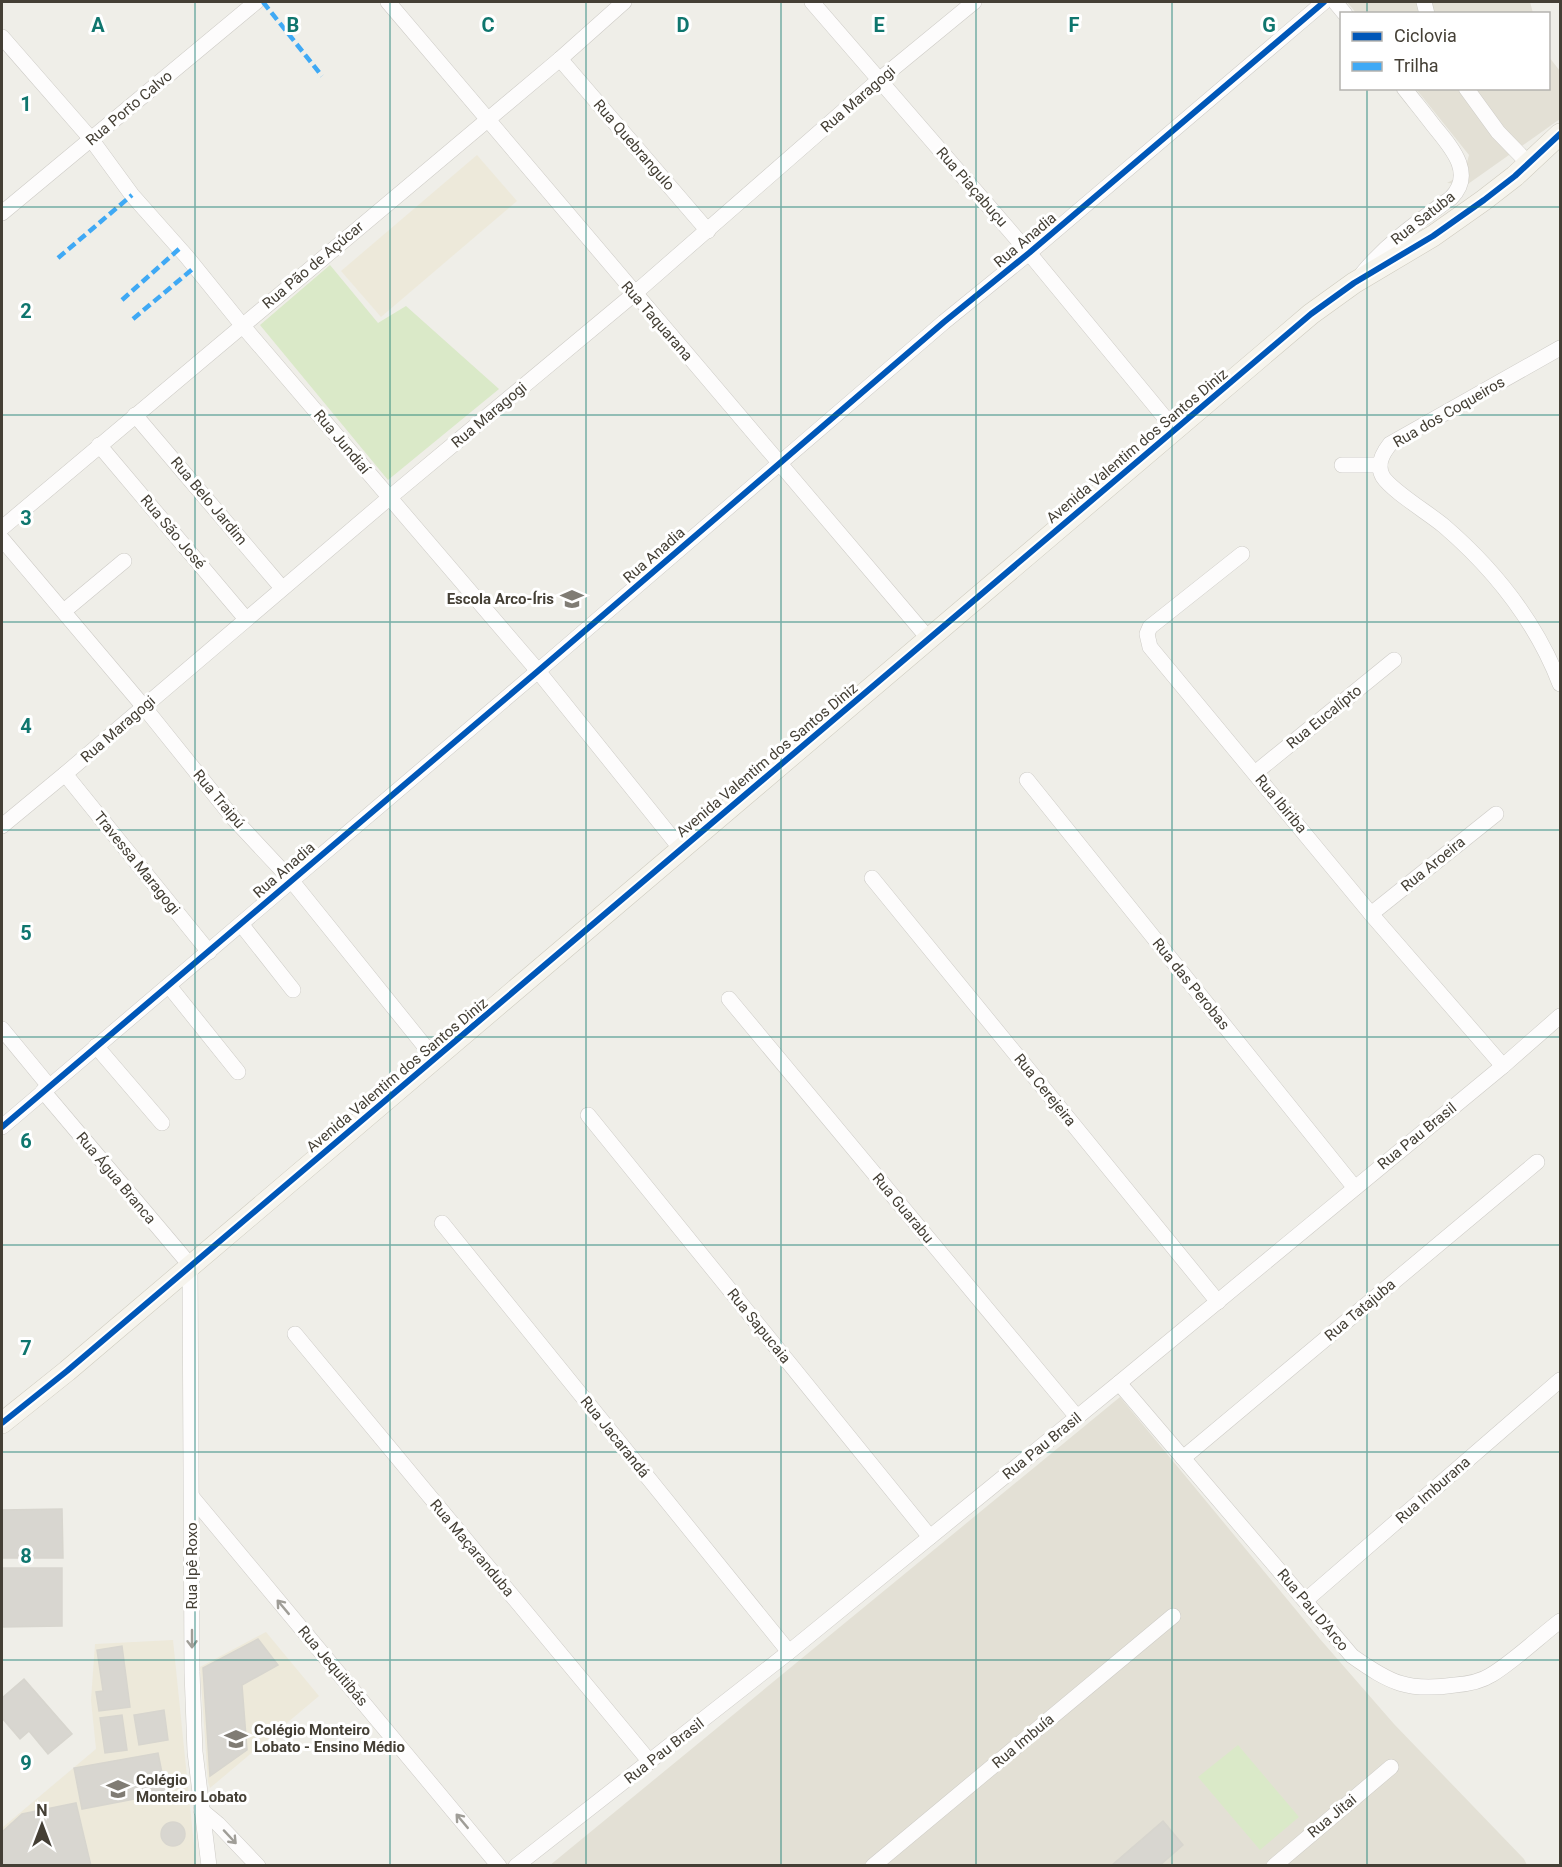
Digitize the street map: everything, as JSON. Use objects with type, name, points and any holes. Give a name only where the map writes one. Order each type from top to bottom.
[{"type":"street","name":"Rua Porto Calvo","points":[[2,213],[256,2]]},
{"type":"street","name":"Rua Taquarana","points":[[388,2],[928,638]]},
{"type":"street","name":"Rua Pão de Açúcar","points":[[2,528],[560,59],[624,2]]},
{"type":"street","name":"Rua Piaçabuçu","points":[[812,2],[1029,253],[1175,430]]},
{"type":"street","name":"Rua Maragogi","points":[[2,826],[634,294],[879,80],[974,2]]},
{"type":"street","name":"Rua Anadia","points":[[2,1128],[944,322],[1029,253],[1324,2]]},
{"type":"street","name":"Rua Jundiaí","points":[[2,37],[91,139],[132,195],[538,671],[681,849]]},
{"type":"street","name":"Rua Quebrangulo","points":[[560,59],[708,231]]},
{"type":"street","name":"Rua Satuba","points":[[1354,283],[1376,256],[1459,190],[1460,166],[1453,150],[1406,90]]},
{"type":"street","points":[[1467,90],[1498,132],[1529,164]]},
{"type":"street","name":"Avenida Valentim dos Santos Diniz","points":[[2,1423],[67,1371],[1311,314],[1354,283],[1433,236],[1484,200],[1529,164],[1560,134]]},
{"type":"street","name":"Rua dos Coqueiros","points":[[1380,465],[1382,455],[1390,444],[1560,348]]},
{"type":"street","name":"Rua Belo Jardim","points":[[135,415],[282,588]]},
{"type":"street","name":"Rua São José","points":[[99,445],[246,619]]},
{"type":"street","points":[[1342,465],[1380,465],[1385,480],[1444,527],[1491,572],[1536,630],[1560,684]]},
{"type":"street","name":"Rua Traipú","points":[[2,539],[144,707],[234,819],[291,880],[435,1059]]},
{"type":"street","name":"Rua Ibiriba","points":[[1242,554],[1150,627],[1147,634],[1150,647],[1371,914],[1503,1066]]},
{"type":"street","points":[[64,611],[124,561]]},
{"type":"street","name":"Rua Eucalípto","points":[[1255,773],[1394,660]]},
{"type":"street","name":"Travessa Maragogi","points":[[65,774],[209,952]]},
{"type":"street","name":"Rua das Perobas","points":[[1027,780],[1355,1188]]},
{"type":"street","name":"Rua Aroeira","points":[[1371,914],[1496,814]]},
{"type":"street","name":"Rua Cerejeira","points":[[872,878],[1218,1302]]},
{"type":"street","points":[[241,924],[293,990]]},
{"type":"street","points":[[169,986],[238,1072]]},
{"type":"street","name":"Rua Guarabu","points":[[729,999],[1077,1417]]},
{"type":"street","name":"Rua Pau Brasil","points":[[516,1866],[789,1652],[1218,1302],[1560,1016]]},
{"type":"street","name":"Rua Água Branca","points":[[2,1029],[46,1089],[190,1265]]},
{"type":"street","points":[[96,1046],[162,1123]]},
{"type":"street","name":"Rua Sapucaia","points":[[588,1115],[930,1537]]},
{"type":"street","name":"Rua Tatajuba","points":[[1183,1458],[1537,1162]]},
{"type":"street","name":"Rua Jacarandá","points":[[442,1223],[789,1652]]},
{"type":"street","name":"Rua Ipê Roxo","points":[[190,1265],[195,1752],[209,1866]]},
{"type":"street","name":"Rua Maçaranduba","points":[[295,1334],[650,1762]]},
{"type":"street","name":"Rua Imburana","points":[[1306,1600],[1560,1380]]},
{"type":"street","name":"Rua Pau D'Arco","points":[[1119,1383],[1352,1656],[1379,1675],[1406,1686],[1437,1688],[1473,1683],[1491,1676],[1560,1621]]},
{"type":"street","name":"Rua Jequitibás","points":[[192,1497],[499,1866]]},
{"type":"street","points":[[192,1523],[212,1522]]},
{"type":"street","name":"Rua Imbuía","points":[[873,1866],[1173,1616]]},
{"type":"street","name":"Rua Jitai","points":[[1274,1866],[1391,1767]]},
{"type":"street","points":[[201,1810],[218,1824],[258,1866]]},
{"type":"shaded area","points":[[1347,2],[1530,2],[1533,12],[1355,12]]},
{"type":"shaded area","points":[[1550,58],[1560,71],[1560,119],[1468,184],[1447,183],[1464,174],[1469,155],[1417,90],[1550,90]]},
{"type":"shaded area","points":[[477,155],[517,201],[381,317],[341,271]]},
{"type":"shaded area","points":[[1120,1397],[1320,1639],[1394,1724],[1524,1859],[1527,1865],[549,1866]]},
{"type":"shaded area","name":"Colégio Monteiro Lobato - Ensino Médio","points":[[266,1632],[319,1696],[210,1788],[200,1667]]},
{"type":"shaded area","name":"Colégio Monteiro Lobato","points":[[173,1640],[196,1865],[2,1866],[2,1828],[96,1749],[91,1700],[95,1644]]},
{"type":"green space","points":[[330,265],[378,323],[406,306],[499,389],[388,480],[260,325]]},
{"type":"green space","points":[[1238,1745],[1299,1817],[1260,1850],[1198,1777]]},
{"type":"building","points":[[62,1509],[63,1558],[2,1558],[2,1510]]},
{"type":"building","points":[[2,1568],[62,1568],[62,1626],[2,1627]]},
{"type":"building","points":[[258,1639],[278,1665],[242,1685],[247,1750],[210,1776],[203,1668]]},
{"type":"building","points":[[122,1646],[130,1707],[99,1711],[96,1692],[103,1691],[97,1650]]},
{"type":"building","points":[[24,1679],[72,1734],[48,1754],[29,1731],[20,1739],[2,1718],[2,1698]]},
{"type":"building","points":[[164,1710],[168,1740],[139,1745],[134,1715]]},
{"type":"building","points":[[122,1715],[127,1750],[105,1753],[100,1718]]},
{"type":"building","points":[[158,1753],[166,1793],[82,1809],[74,1768]]},
{"type":"building","points":[[76,1803],[91,1866],[2,1866],[2,1832],[22,1814]]},
{"type":"building","points":[[1163,1821],[1183,1845],[1159,1866],[1111,1866]]},
{"type":"building","points":[[173,1822],[182,1825],[185,1834],[182,1843],[173,1846],[164,1843],[161,1834],[164,1825]]},
{"type":"marked path","points":[[263,2],[322,76]]},
{"type":"marked path","points":[[58,258],[132,195]]},
{"type":"marked path","points":[[122,300],[179,249]]},
{"type":"marked path","points":[[133,319],[195,267]]},
{"type":"cycle path","points":[[2,1127],[944,322],[1029,253],[1324,2]]},
{"type":"cycle path","points":[[2,1423],[67,1371],[1311,314],[1354,283],[1433,236],[1484,200],[1515,176],[1560,134]]},
{"type":"place","name":"Escola Arco-Íris","points":[[572,599]]},
{"type":"place","name":"Colégio Monteiro Lobato - Ensino Médio","points":[[236,1739]]},
{"type":"place","name":"Colégio Monteiro Lobato","points":[[118,1789]]}]
